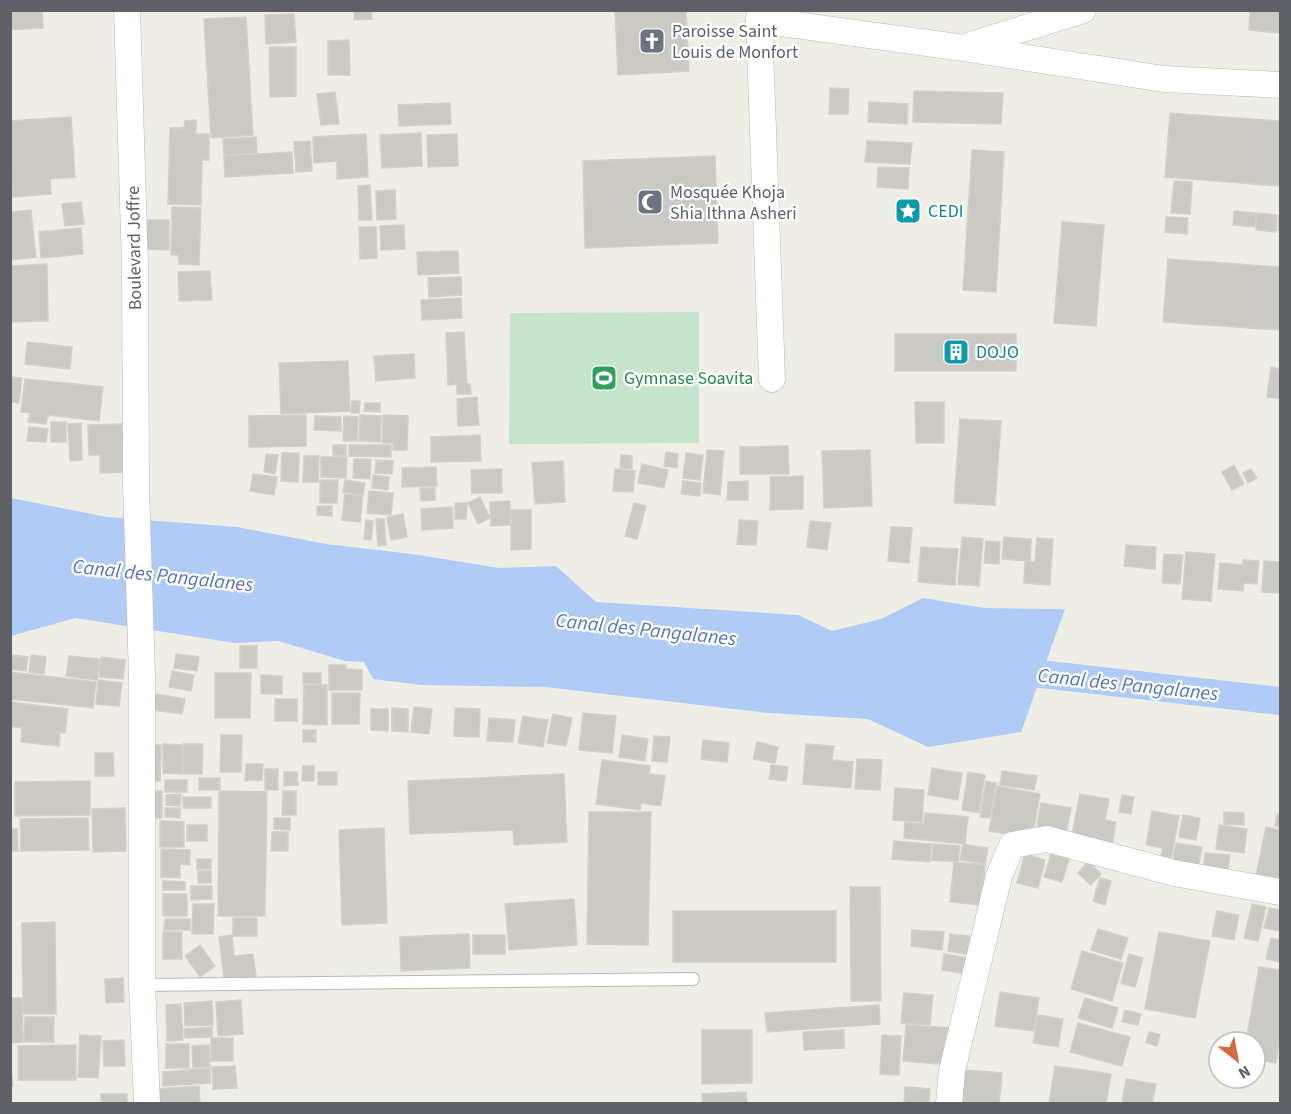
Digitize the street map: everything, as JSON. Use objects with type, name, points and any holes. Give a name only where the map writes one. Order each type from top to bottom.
[{"type":"street","name":"Boulevard Joffre","points":[[127,10],[135,266],[136,485],[142,676],[142,986],[147,1104]]},
{"type":"street","points":[[964,48],[1083,10]]},
{"type":"street","points":[[772,379],[760,15],[1164,79],[1281,85]]},
{"type":"street","points":[[949,1104],[952,1071],[999,876],[1012,845],[1047,839],[1174,873],[1281,892]]},
{"type":"lane","points":[[142,986],[693,979]]},
{"type":"green space","name":"Gymnase Soavita","points":[[699,312],[699,443],[509,444],[510,313]]},
{"type":"water","points":[[11,498],[107,517],[237,527],[326,544],[412,554],[499,568],[556,566],[596,602],[798,615],[832,631],[881,619],[923,598],[984,608],[1065,609],[1021,732],[928,747],[868,719],[769,713],[545,687],[422,685],[373,679],[364,662],[345,661],[278,641],[235,643],[75,618],[11,636]]},
{"type":"building","points":[[10,10],[42,10],[43,28],[10,30]]},
{"type":"building","points":[[354,10],[371,10],[372,19],[354,20]]},
{"type":"building","name":"Paroisse Saint Louis de Monfort","points":[[615,10],[686,10],[689,71],[618,75]]},
{"type":"building","points":[[1250,10],[1280,10],[1280,33],[1249,30]]},
{"type":"building","points":[[294,14],[296,42],[266,44],[265,15]]},
{"type":"building","points":[[246,17],[253,135],[211,138],[204,19]]},
{"type":"building","points":[[349,40],[350,75],[328,75],[328,41]]},
{"type":"building","points":[[269,47],[296,47],[296,96],[270,97]]},
{"type":"building","points":[[830,88],[849,89],[848,114],[829,114]]},
{"type":"building","points":[[914,91],[1003,93],[1001,124],[913,122]]},
{"type":"building","points":[[335,92],[339,124],[321,125],[317,94]]},
{"type":"building","points":[[869,102],[908,104],[907,124],[868,122]]},
{"type":"building","points":[[450,103],[451,124],[399,126],[398,105]]},
{"type":"building","points":[[1170,113],[1280,121],[1280,186],[1165,177]]},
{"type":"building","points":[[71,117],[75,177],[50,179],[51,194],[12,197],[10,121]]},
{"type":"building","points":[[196,120],[196,134],[209,134],[209,160],[202,160],[201,205],[168,204],[170,128],[184,128],[185,121]]},
{"type":"building","points":[[421,133],[422,166],[382,168],[380,135]]},
{"type":"building","points":[[366,134],[368,177],[337,179],[337,161],[314,163],[313,137]]},
{"type":"building","points":[[457,134],[458,166],[428,167],[427,135]]},
{"type":"building","points":[[256,137],[257,153],[224,155],[223,139]]},
{"type":"building","points":[[310,141],[312,171],[296,172],[294,142]]},
{"type":"building","points":[[867,141],[912,143],[910,164],[865,162]]},
{"type":"building","points":[[972,150],[1004,152],[996,292],[963,290]]},
{"type":"building","points":[[292,152],[293,173],[225,177],[224,156]]},
{"type":"building","name":"Mosquée Khoja Shia Ithna Asheri","points":[[715,156],[718,243],[585,248],[583,161]]},
{"type":"building","points":[[878,167],[909,168],[908,189],[877,187]]},
{"type":"building","points":[[1174,181],[1192,182],[1190,214],[1171,213]]},
{"type":"building","points":[[370,185],[372,220],[359,220],[358,186]]},
{"type":"building","points":[[395,190],[396,219],[377,220],[376,191]]},
{"type":"building","points":[[81,202],[84,224],[65,226],[62,204]]},
{"type":"building","points":[[172,207],[201,208],[199,265],[179,264],[178,255],[171,255]]},
{"type":"building","points":[[31,210],[36,257],[10,260],[10,212]]},
{"type":"building","points":[[1234,211],[1256,213],[1255,227],[1233,225]]},
{"type":"building","points":[[1257,213],[1277,215],[1276,232],[1256,230]]},
{"type":"building","points":[[1166,217],[1188,218],[1187,234],[1165,232]]},
{"type":"building","points":[[140,220],[169,220],[169,250],[139,249]]},
{"type":"building","points":[[1062,222],[1104,225],[1096,326],[1054,323]]},
{"type":"building","points":[[404,225],[405,249],[381,250],[380,226]]},
{"type":"building","points":[[359,227],[376,227],[377,258],[360,259]]},
{"type":"building","points":[[81,228],[83,254],[41,258],[39,232]]},
{"type":"building","points":[[458,251],[459,273],[418,275],[417,252]]},
{"type":"building","points":[[1168,259],[1280,267],[1280,330],[1163,322]]},
{"type":"building","points":[[47,264],[48,321],[10,322],[10,266]]},
{"type":"building","points":[[210,271],[212,300],[179,301],[178,272]]},
{"type":"building","points":[[461,277],[462,295],[429,297],[428,278]]},
{"type":"building","points":[[461,298],[462,318],[422,320],[421,300]]},
{"type":"building","points":[[464,332],[467,384],[470,384],[471,394],[457,394],[457,384],[448,385],[446,333]]},
{"type":"building","name":"DOJO","points":[[895,334],[1016,334],[1016,371],[895,371]]},
{"type":"building","points":[[27,342],[72,347],[70,369],[25,364]]},
{"type":"building","points":[[414,354],[415,378],[376,381],[374,356]]},
{"type":"building","points":[[348,361],[350,411],[281,414],[279,363]]},
{"type":"building","points":[[1271,367],[1280,369],[1280,399],[1267,397]]},
{"type":"building","points":[[10,377],[22,378],[19,403],[10,402]]},
{"type":"building","points":[[25,379],[103,387],[99,421],[48,415],[46,424],[28,422],[30,413],[21,412]]},
{"type":"building","points":[[477,397],[479,425],[458,426],[457,399]]},
{"type":"building","points":[[352,401],[360,401],[359,413],[351,413]]},
{"type":"building","points":[[915,402],[944,402],[944,443],[916,443]]},
{"type":"building","points":[[365,403],[380,403],[380,412],[364,411]]},
{"type":"building","points":[[306,415],[306,446],[249,447],[249,416]]},
{"type":"building","points":[[360,415],[381,416],[380,442],[359,441]]},
{"type":"building","points":[[383,415],[408,416],[407,450],[393,450],[393,443],[382,443]]},
{"type":"building","points":[[315,416],[341,417],[341,431],[314,430]]},
{"type":"building","points":[[344,416],[358,417],[357,441],[343,441]]},
{"type":"building","points":[[960,419],[1001,421],[995,505],[954,503]]},
{"type":"building","points":[[51,422],[66,422],[66,442],[51,442]]},
{"type":"building","points":[[81,423],[82,460],[70,461],[68,424]]},
{"type":"building","points":[[123,424],[124,472],[100,473],[100,455],[89,455],[88,425]]},
{"type":"building","points":[[29,427],[48,429],[46,442],[27,441]]},
{"type":"building","points":[[480,435],[481,461],[431,462],[431,437]]},
{"type":"building","points":[[333,445],[346,445],[346,456],[333,455]]},
{"type":"building","points":[[349,445],[391,445],[391,457],[349,456]]},
{"type":"building","points":[[788,446],[789,474],[740,474],[740,447]]},
{"type":"building","points":[[707,450],[724,451],[720,495],[703,493]]},
{"type":"building","points":[[870,450],[872,506],[824,508],[822,451]]},
{"type":"building","points":[[666,452],[678,454],[677,468],[664,466]]},
{"type":"building","points":[[282,453],[299,453],[298,482],[281,481]]},
{"type":"building","points":[[686,453],[703,455],[700,480],[683,478]]},
{"type":"building","points":[[266,454],[278,455],[275,474],[264,472]]},
{"type":"building","points":[[621,455],[632,456],[632,469],[620,468]]},
{"type":"building","points":[[304,456],[319,456],[318,482],[303,482]]},
{"type":"building","points":[[321,457],[347,457],[346,478],[321,477]]},
{"type":"building","points":[[354,459],[371,459],[370,479],[353,478]]},
{"type":"building","points":[[376,460],[393,461],[392,474],[375,473]]},
{"type":"building","points":[[563,461],[565,502],[535,504],[532,463]]},
{"type":"building","points":[[642,464],[668,470],[664,488],[638,483]]},
{"type":"building","points":[[1234,465],[1244,484],[1232,490],[1222,472]]},
{"type":"building","points":[[436,467],[437,486],[402,487],[402,468]]},
{"type":"building","points":[[502,469],[502,493],[472,493],[471,470]]},
{"type":"building","points":[[615,469],[635,471],[633,492],[613,491]]},
{"type":"building","points":[[1251,469],[1257,478],[1248,483],[1243,473]]},
{"type":"building","points":[[253,474],[277,477],[274,495],[250,491]]},
{"type":"building","points":[[373,475],[389,477],[388,490],[372,488]]},
{"type":"building","points":[[803,476],[803,509],[770,510],[770,477]]},
{"type":"building","points":[[320,480],[338,480],[337,503],[320,503]]},
{"type":"building","points":[[345,480],[365,483],[363,495],[343,492]]},
{"type":"building","points":[[683,481],[701,483],[700,496],[681,494]]},
{"type":"building","points":[[748,481],[748,500],[727,500],[728,482]]},
{"type":"building","points":[[420,488],[435,488],[435,500],[421,501]]},
{"type":"building","points":[[369,491],[393,493],[391,515],[367,513]]},
{"type":"building","points":[[345,494],[363,496],[360,522],[342,520]]},
{"type":"building","points":[[480,497],[490,518],[478,524],[468,503]]},
{"type":"building","points":[[510,501],[510,525],[491,526],[490,502]]},
{"type":"building","points":[[455,503],[467,503],[466,519],[455,519]]},
{"type":"building","points":[[634,503],[646,506],[637,539],[625,536]]},
{"type":"building","points":[[317,506],[332,506],[332,516],[317,515]]},
{"type":"building","points":[[452,507],[453,528],[422,530],[421,509]]},
{"type":"building","points":[[511,510],[531,510],[531,549],[511,550]]},
{"type":"building","points":[[403,514],[407,537],[391,540],[387,517]]},
{"type":"building","points":[[376,519],[384,519],[386,545],[378,546]]},
{"type":"building","points":[[366,520],[373,521],[371,540],[364,539]]},
{"type":"building","points":[[739,520],[758,521],[756,545],[737,544]]},
{"type":"building","points":[[810,521],[831,523],[827,550],[807,547]]},
{"type":"building","points":[[891,527],[912,528],[909,563],[888,561]]},
{"type":"building","points":[[962,537],[983,539],[979,586],[958,584]]},
{"type":"building","points":[[1004,537],[1031,539],[1030,561],[1002,559]]},
{"type":"building","points":[[1037,538],[1053,539],[1050,585],[1024,583],[1025,561],[1035,562]]},
{"type":"building","points":[[986,541],[1000,542],[999,564],[984,563]]},
{"type":"building","points":[[1126,545],[1156,547],[1155,569],[1124,566]]},
{"type":"building","points":[[921,547],[958,549],[955,585],[918,582]]},
{"type":"building","points":[[1186,552],[1215,554],[1211,601],[1182,599]]},
{"type":"building","points":[[1164,554],[1183,555],[1180,584],[1162,583]]},
{"type":"building","points":[[1243,560],[1259,561],[1257,584],[1244,583],[1243,591],[1218,589],[1220,563],[1243,565]]},
{"type":"building","points":[[1264,561],[1280,562],[1280,593],[1262,592]]},
{"type":"building","points":[[240,646],[257,646],[257,668],[240,668]]},
{"type":"building","points":[[176,654],[199,657],[197,671],[174,668]]},
{"type":"building","points":[[10,655],[28,657],[26,671],[10,669]]},
{"type":"building","points":[[31,655],[46,657],[44,674],[29,672]]},
{"type":"building","points":[[69,656],[100,659],[97,680],[66,676]]},
{"type":"building","points":[[101,657],[125,660],[123,679],[99,677]]},
{"type":"building","points":[[329,665],[346,665],[346,669],[362,670],[362,690],[329,690]]},
{"type":"building","points":[[172,671],[194,675],[191,691],[169,687]]},
{"type":"building","points":[[10,672],[96,682],[93,708],[10,699]]},
{"type":"building","points":[[215,673],[251,673],[250,718],[215,718]]},
{"type":"building","points":[[303,673],[321,673],[321,684],[303,684]]},
{"type":"building","points":[[261,675],[282,676],[282,694],[261,694]]},
{"type":"building","points":[[98,680],[122,683],[119,706],[96,704]]},
{"type":"building","points":[[304,685],[327,685],[327,725],[303,724]]},
{"type":"building","points":[[332,693],[360,693],[359,724],[332,724]]},
{"type":"building","points":[[156,694],[185,699],[182,714],[154,710]]},
{"type":"building","points":[[275,699],[297,699],[297,721],[275,721]]},
{"type":"building","points":[[10,702],[68,709],[65,733],[60,732],[59,746],[21,742],[22,728],[10,726]]},
{"type":"building","points":[[414,707],[432,709],[429,734],[411,732]]},
{"type":"building","points":[[392,708],[408,709],[408,732],[392,731]]},
{"type":"building","points":[[455,708],[480,709],[479,737],[454,736]]},
{"type":"building","points":[[371,709],[388,709],[388,731],[371,730]]},
{"type":"building","points":[[583,713],[616,716],[612,753],[579,750]]},
{"type":"building","points":[[553,714],[572,718],[566,746],[547,743]]},
{"type":"building","points":[[523,716],[548,720],[543,747],[518,743]]},
{"type":"building","points":[[489,718],[515,720],[513,742],[487,741]]},
{"type":"building","points":[[303,730],[316,730],[316,742],[303,742]]},
{"type":"building","points":[[221,735],[242,735],[241,772],[220,772]]},
{"type":"building","points":[[622,735],[648,739],[645,761],[619,757]]},
{"type":"building","points":[[654,736],[670,737],[667,762],[652,761]]},
{"type":"building","points":[[703,740],[729,743],[727,762],[701,759]]},
{"type":"building","points":[[757,742],[778,747],[775,763],[753,759]]},
{"type":"building","points":[[163,744],[182,745],[182,774],[163,773]]},
{"type":"building","points":[[183,744],[203,744],[202,774],[183,774]]},
{"type":"building","points":[[806,744],[834,746],[832,760],[853,762],[851,788],[803,784]]},
{"type":"building","points":[[154,745],[161,745],[160,781],[153,781]]},
{"type":"building","points":[[95,753],[113,753],[114,776],[95,776]]},
{"type":"building","points":[[857,759],[882,760],[880,790],[855,789]]},
{"type":"building","points":[[602,760],[650,766],[649,774],[665,776],[661,806],[641,803],[640,810],[596,804]]},
{"type":"building","points":[[246,764],[263,764],[262,780],[245,781]]},
{"type":"building","points":[[771,765],[788,767],[786,781],[769,779]]},
{"type":"building","points":[[303,766],[314,766],[314,781],[302,781]]},
{"type":"building","points":[[932,768],[962,773],[958,800],[928,795]]},
{"type":"building","points":[[265,769],[278,769],[278,790],[265,790]]},
{"type":"building","points":[[1002,771],[1037,776],[1034,790],[1000,785]]},
{"type":"building","points":[[284,772],[297,772],[298,785],[284,786]]},
{"type":"building","points":[[318,772],[337,772],[337,785],[318,785]]},
{"type":"building","points":[[968,772],[985,775],[979,813],[962,810]]},
{"type":"building","points":[[564,774],[567,842],[514,845],[513,830],[410,834],[408,781]]},
{"type":"building","points":[[199,778],[220,778],[220,790],[199,790]]},
{"type":"building","points":[[165,780],[187,780],[187,792],[165,792]]},
{"type":"building","points":[[90,781],[90,815],[15,816],[15,782]]},
{"type":"building","points":[[986,781],[996,783],[990,818],[980,817]]},
{"type":"building","points":[[997,786],[1040,794],[1032,838],[989,831]]},
{"type":"building","points":[[895,788],[924,790],[922,822],[893,820]]},
{"type":"building","points":[[154,791],[162,791],[162,818],[154,818]]},
{"type":"building","points":[[219,791],[267,792],[265,916],[218,916]]},
{"type":"building","points":[[283,791],[296,791],[296,815],[282,815]]},
{"type":"building","points":[[181,794],[180,806],[166,805],[166,795]]},
{"type":"building","points":[[1080,794],[1109,799],[1105,820],[1116,822],[1112,846],[1071,839]]},
{"type":"building","points":[[1122,795],[1134,797],[1131,814],[1119,812]]},
{"type":"building","points":[[183,797],[211,797],[211,808],[183,808]]},
{"type":"building","points":[[1041,803],[1071,808],[1066,836],[1036,831]]},
{"type":"building","points":[[125,808],[126,851],[93,852],[92,809]]},
{"type":"building","points":[[165,808],[180,808],[180,818],[165,817]]},
{"type":"building","points":[[1152,811],[1179,816],[1171,859],[1161,857],[1163,848],[1146,845]]},
{"type":"building","points":[[589,812],[651,812],[648,945],[587,944]]},
{"type":"building","points":[[1224,812],[1244,813],[1244,825],[1224,824]]},
{"type":"building","points":[[925,813],[968,817],[965,844],[904,838],[905,822],[924,824]]},
{"type":"building","points":[[1277,814],[1280,815],[1280,827],[1275,826]]},
{"type":"building","points":[[1183,815],[1200,818],[1196,840],[1179,837]]},
{"type":"building","points":[[88,818],[89,850],[21,851],[20,819]]},
{"type":"building","points":[[274,818],[290,818],[290,830],[274,829]]},
{"type":"building","points":[[160,821],[184,822],[184,847],[160,847]]},
{"type":"building","points":[[187,825],[207,825],[207,841],[187,841]]},
{"type":"building","points":[[1219,825],[1247,829],[1244,853],[1216,849]]},
{"type":"building","points":[[1266,827],[1280,830],[1280,886],[1255,881]]},
{"type":"building","points":[[384,828],[387,923],[342,925],[339,830]]},
{"type":"building","points":[[10,829],[17,829],[18,851],[10,851]]},
{"type":"building","points":[[272,832],[288,832],[288,851],[271,851]]},
{"type":"building","points":[[894,841],[931,844],[930,862],[892,859]]},
{"type":"building","points":[[1176,843],[1202,847],[1198,869],[1172,864]]},
{"type":"building","points":[[933,844],[960,846],[958,862],[932,860]]},
{"type":"building","points":[[963,844],[988,848],[985,864],[960,860]]},
{"type":"building","points":[[161,849],[190,850],[190,865],[180,864],[180,878],[161,877]]},
{"type":"building","points":[[1205,853],[1230,855],[1227,877],[1203,875]]},
{"type":"building","points":[[1025,854],[1045,860],[1038,888],[1017,883]]},
{"type":"building","points":[[1051,854],[1069,859],[1062,882],[1044,877]]},
{"type":"building","points":[[197,859],[211,859],[211,869],[197,869]]},
{"type":"building","points":[[1088,861],[1101,874],[1091,885],[1078,873]]},
{"type":"building","points":[[954,862],[985,865],[981,905],[950,902]]},
{"type":"building","points":[[198,871],[211,871],[211,883],[198,883]]},
{"type":"building","points":[[1100,878],[1111,881],[1105,905],[1093,901]]},
{"type":"building","points":[[163,881],[185,882],[185,890],[163,890]]},
{"type":"building","points":[[191,886],[212,886],[212,899],[191,900]]},
{"type":"building","points":[[850,887],[880,887],[881,1001],[851,1001]]},
{"type":"building","points":[[163,894],[187,894],[187,916],[163,916]]},
{"type":"building","points":[[574,899],[577,945],[509,950],[505,904]]},
{"type":"building","points":[[193,904],[214,904],[213,934],[192,934]]},
{"type":"building","points":[[1252,904],[1266,907],[1258,941],[1244,938]]},
{"type":"building","points":[[1269,908],[1280,910],[1280,931],[1264,928]]},
{"type":"building","points":[[673,911],[836,911],[836,962],[673,962]]},
{"type":"building","points":[[1217,911],[1239,915],[1234,940],[1212,936]]},
{"type":"building","points":[[233,918],[257,918],[257,936],[233,936]]},
{"type":"building","points":[[165,919],[190,919],[190,930],[164,930]]},
{"type":"building","points":[[55,922],[56,1014],[23,1014],[22,923]]},
{"type":"building","points":[[1098,929],[1128,938],[1121,959],[1091,950]]},
{"type":"building","points":[[912,930],[944,932],[942,950],[911,946]]},
{"type":"building","points":[[163,932],[182,932],[182,959],[163,959]]},
{"type":"building","points":[[1159,932],[1210,941],[1195,1018],[1145,1009]]},
{"type":"building","points":[[469,934],[470,968],[401,971],[400,937]]},
{"type":"building","points":[[950,934],[975,937],[973,955],[948,951]]},
{"type":"building","points":[[232,935],[234,956],[253,954],[256,976],[224,979],[219,937]]},
{"type":"building","points":[[473,935],[505,935],[505,954],[473,954]]},
{"type":"building","points":[[1271,938],[1280,940],[1280,962],[1266,959]]},
{"type":"building","points":[[200,945],[215,966],[200,977],[185,956]]},
{"type":"building","points":[[1082,951],[1123,963],[1112,1001],[1071,989]]},
{"type":"building","points":[[944,954],[968,958],[965,974],[942,970]]},
{"type":"building","points":[[1129,954],[1143,958],[1135,987],[1121,983]]},
{"type":"building","points":[[1259,967],[1280,970],[1280,1036],[1276,1063],[1267,1061],[1267,1030],[1248,1030]]},
{"type":"building","points":[[123,978],[124,1002],[106,1003],[105,979]]},
{"type":"building","points":[[1000,992],[1039,998],[1034,1031],[995,1026]]},
{"type":"building","points":[[904,993],[933,995],[930,1025],[901,1023]]},
{"type":"building","points":[[10,998],[22,998],[23,1042],[10,1043]]},
{"type":"building","points":[[1085,998],[1118,1008],[1112,1028],[1078,1018]]},
{"type":"building","points":[[241,1000],[243,1034],[218,1036],[216,1002]]},
{"type":"building","points":[[212,1001],[213,1025],[185,1026],[184,1003]]},
{"type":"building","points":[[181,1004],[183,1040],[167,1041],[166,1005]]},
{"type":"building","points":[[879,1005],[880,1024],[767,1032],[765,1013]]},
{"type":"building","points":[[1125,1010],[1141,1014],[1138,1025],[1122,1022]]},
{"type":"building","points":[[1038,1015],[1063,1019],[1058,1047],[1033,1043]]},
{"type":"building","points":[[25,1017],[54,1017],[54,1042],[24,1042]]},
{"type":"building","points":[[1078,1023],[1130,1037],[1122,1066],[1070,1052]]},
{"type":"building","points":[[906,1025],[952,1028],[950,1065],[903,1061]]},
{"type":"building","points":[[212,1027],[212,1037],[185,1038],[184,1029]]},
{"type":"building","points":[[702,1030],[752,1030],[752,1083],[702,1084]]},
{"type":"building","points":[[844,1030],[844,1048],[804,1050],[803,1032]]},
{"type":"building","points":[[1149,1032],[1160,1034],[1157,1046],[1146,1043]]},
{"type":"building","points":[[80,1035],[101,1036],[98,1078],[78,1077]]},
{"type":"building","points":[[882,1035],[901,1036],[899,1075],[880,1074]]},
{"type":"building","points":[[211,1038],[233,1038],[233,1061],[211,1061]]},
{"type":"building","points":[[124,1040],[125,1066],[104,1066],[103,1041]]},
{"type":"building","points":[[166,1044],[189,1044],[189,1068],[166,1068]]},
{"type":"building","points":[[76,1045],[76,1080],[18,1080],[18,1046]]},
{"type":"building","points":[[209,1045],[210,1067],[193,1068],[192,1046]]},
{"type":"building","points":[[10,1061],[13,1086],[10,1086]]},
{"type":"building","points":[[235,1066],[237,1088],[213,1089],[212,1067]]},
{"type":"building","points":[[1055,1066],[1111,1074],[1106,1104],[1049,1104]]},
{"type":"building","points":[[210,1068],[210,1083],[163,1086],[163,1072]]},
{"type":"building","points":[[964,1070],[1002,1073],[999,1104],[961,1104]]},
{"type":"building","points":[[1126,1079],[1156,1084],[1152,1104],[1122,1103]]},
{"type":"building","points":[[199,1086],[200,1104],[156,1104],[155,1089]]},
{"type":"building","points":[[905,1087],[930,1089],[929,1104],[904,1104]]},
{"type":"building","points":[[746,1092],[747,1104],[703,1104],[702,1094]]},
{"type":"building","points":[[101,1094],[127,1094],[127,1104],[101,1104]]},
{"type":"waterway","name":"Canal des Pangalanes","points":[[1005,670],[1280,701]]},
{"type":"place","name":"Paroisse Saint Louis de Monfort","points":[[652,41]]},
{"type":"place","name":"Mosquée Khoja Shia Ithna Asheri","points":[[650,202]]},
{"type":"place","name":"CEDI","points":[[908,211]]},
{"type":"place","name":"DOJO","points":[[956,352]]},
{"type":"place","name":"Gymnase Soavita","points":[[604,378]]}]
